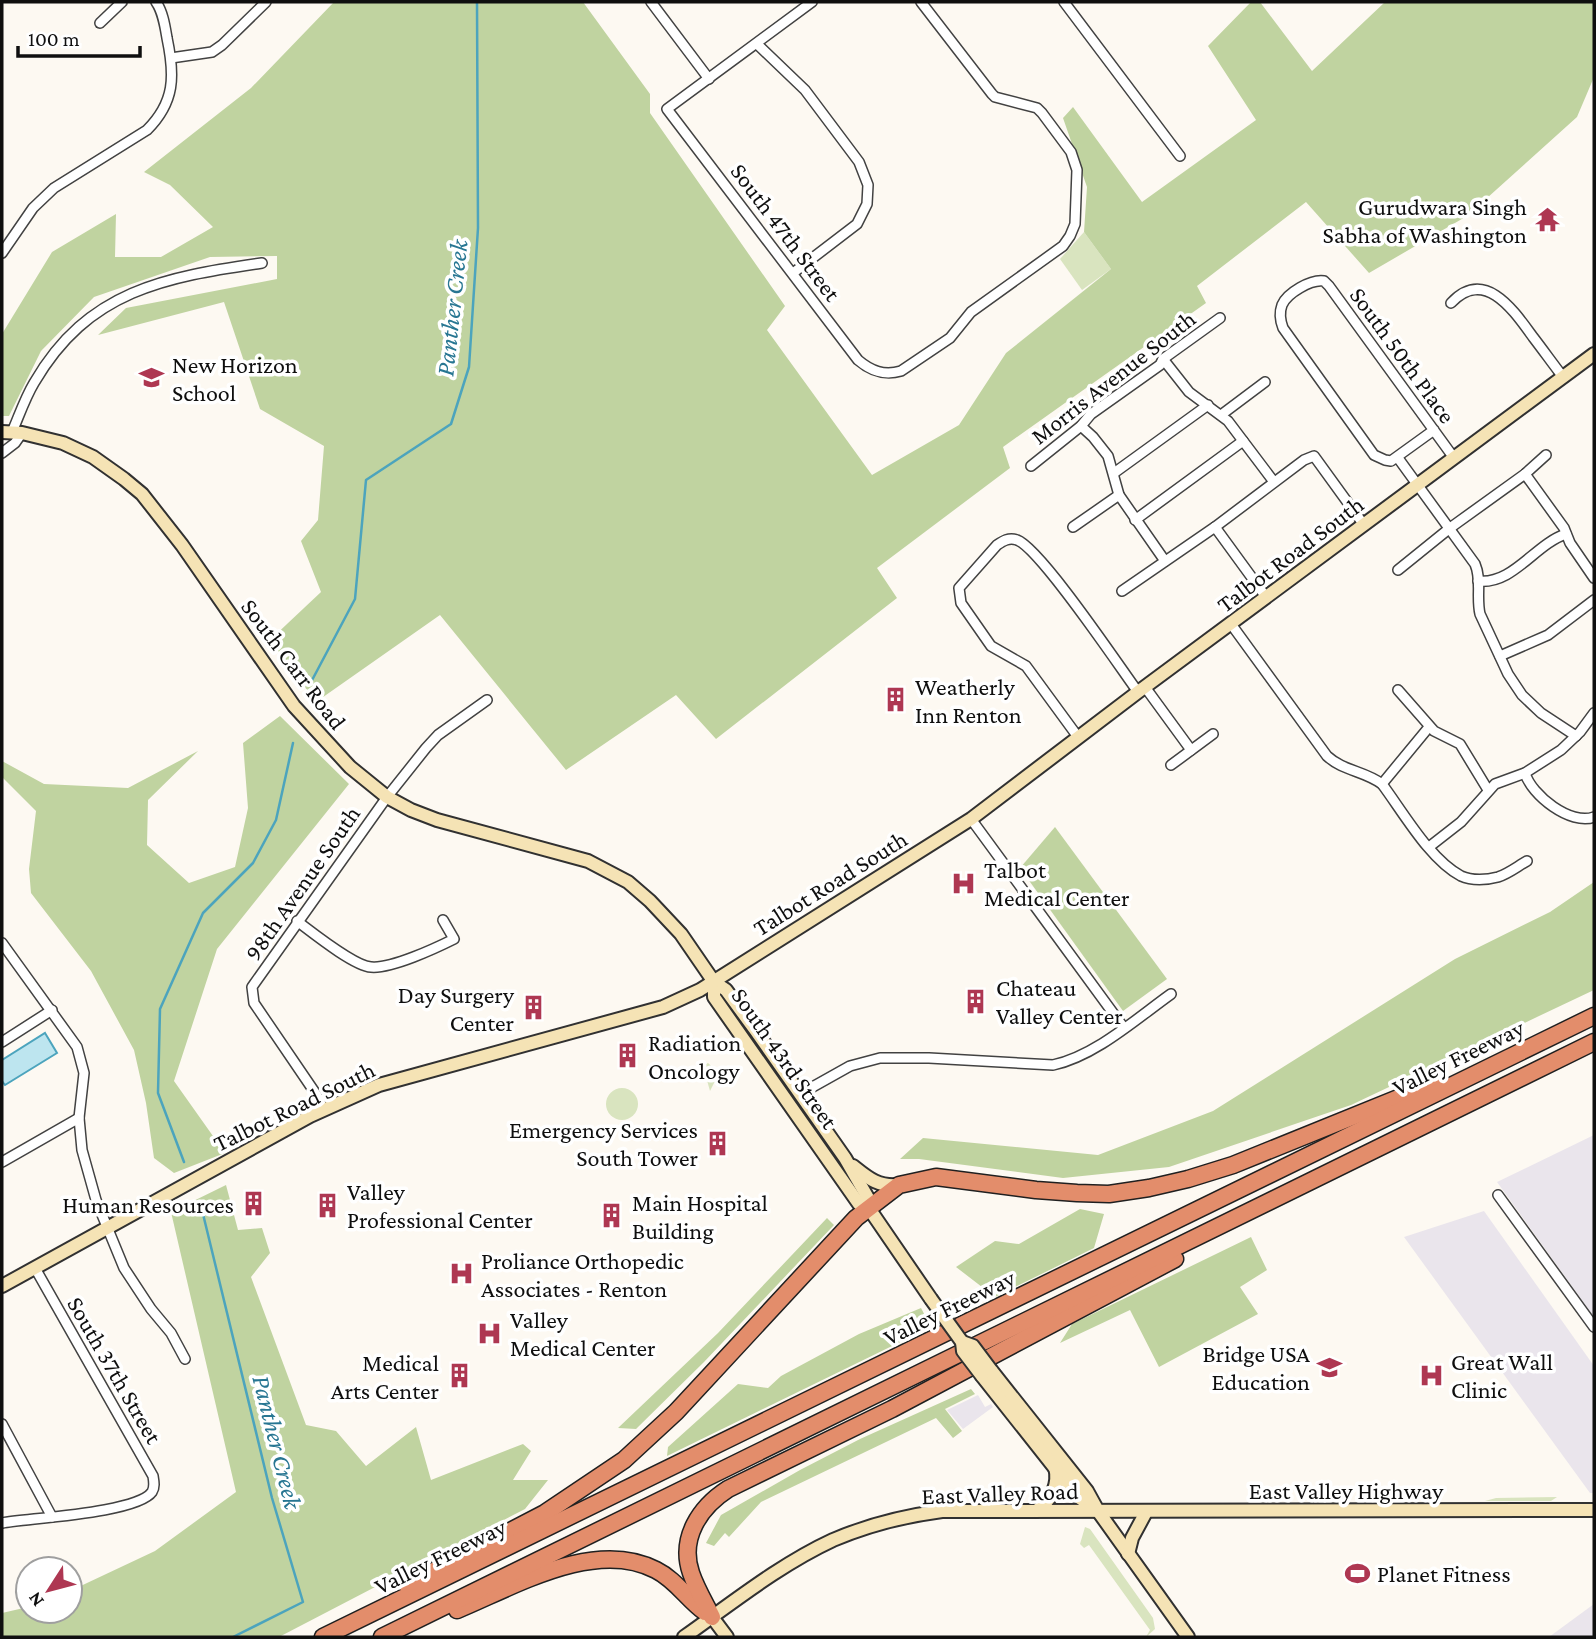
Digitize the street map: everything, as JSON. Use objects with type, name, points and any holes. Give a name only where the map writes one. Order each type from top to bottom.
[{"type":"highway","name":"Valley Freeway","points":[[332,1636],[1594,1016]]},
{"type":"highway","points":[[332,1636],[1594,1024]]},
{"type":"highway","name":"Valley Freeway","points":[[382,1637],[1594,1042]]},
{"type":"highway","points":[[332,1636],[348,1617],[545,1513],[624,1460],[676,1412],[868,1207],[899,1185],[936,1177],[1036,1190],[1109,1194],[1188,1179],[1233,1165],[1536,1044]]},
{"type":"highway","points":[[712,1617],[690,1571],[688,1550],[696,1520],[708,1503],[1285,1204],[1292,1190]]},
{"type":"highway","points":[[401,1637],[455,1611],[563,1566],[612,1558],[640,1563],[658,1570],[687,1593],[695,1605],[712,1617]]},
{"type":"main road","name":"Talbot Road South","points":[[4,1282],[107,1229],[323,1109],[396,1079],[663,1007],[713,982],[971,819],[1594,354]]},
{"type":"main road","name":"South Carr Road","points":[[12,432],[63,443],[93,457],[142,494],[182,545],[294,706],[350,766],[387,797],[437,820],[588,862],[628,882],[669,920],[713,982]]},
{"type":"main road","name":"South 43rd Street","points":[[713,982],[726,990],[845,1158],[868,1198],[868,1207],[961,1342],[963,1352],[987,1373],[1087,1491],[1098,1511]]},
{"type":"main road","name":"South 43rd Street","points":[[713,982],[714,998],[859,1204],[868,1207]]},
{"type":"main road","points":[[845,1158],[872,1181],[887,1186],[899,1185]]},
{"type":"main road","name":"South 43rd Street","points":[[987,1373],[1077,1496],[1098,1511]]},
{"type":"main road","points":[[1036,1511],[1052,1496],[1057,1481],[1055,1466]]},
{"type":"main road","name":"East Valley Highway","points":[[1098,1511],[1594,1510]]},
{"type":"main road","name":"East Valley Road","points":[[684,1637],[791,1564],[831,1541],[870,1526],[942,1511],[1098,1511]]},
{"type":"main road","points":[[1098,1511],[1188,1637]]},
{"type":"main road","points":[[1128,1554],[1132,1538],[1146,1512]]},
{"type":"main road","points":[[712,1617],[727,1637]]},
{"type":"street","points":[[100,23],[122,2]]},
{"type":"street","points":[[2,253],[33,208],[54,188],[147,130],[159,118],[172,89],[171,58],[163,18],[156,2]]},
{"type":"street","points":[[650,2],[709,79],[806,3]]},
{"type":"street","name":"South 47th Street","points":[[709,79],[667,109],[858,360],[879,372],[893,374],[950,338],[971,312],[1063,246],[1075,223],[1077,170],[1071,152],[1037,108],[995,97],[921,2]]},
{"type":"street","points":[[1064,2],[1180,156]]},
{"type":"street","points":[[171,58],[212,52],[222,46],[262,3]]},
{"type":"street","points":[[757,44],[805,90],[859,162],[868,185],[867,204],[857,224],[793,272]]},
{"type":"street","points":[[2,453],[15,443],[12,432],[32,385],[46,363],[68,338],[118,298],[140,288],[192,273],[262,263]]},
{"type":"street","name":"South 50th Place","points":[[1398,458],[1385,460],[1374,455],[1283,328],[1280,314],[1285,300],[1310,282],[1317,279],[1329,286],[1454,458]]},
{"type":"street","points":[[1451,303],[1470,290],[1487,291],[1496,295],[1513,309],[1563,377]]},
{"type":"street","name":"Morris Avenue South","points":[[1031,466],[1081,426],[1091,414],[1220,318]]},
{"type":"street","points":[[1163,359],[1179,382],[1221,415],[1274,482]]},
{"type":"street","points":[[1221,415],[1265,382]]},
{"type":"street","points":[[1114,474],[1208,405]]},
{"type":"street","points":[[1081,426],[1108,456],[1118,495],[1165,561]]},
{"type":"street","points":[[1434,430],[1398,458],[1475,564],[1479,581],[1476,601],[1480,614],[1516,686],[1531,704],[1576,736]]},
{"type":"street","points":[[1135,520],[1243,441]]},
{"type":"street","points":[[1398,570],[1450,528],[1525,474],[1546,455]]},
{"type":"street","points":[[1122,591],[1215,527],[1304,460],[1314,456],[1364,525]]},
{"type":"street","points":[[1525,474],[1594,578]]},
{"type":"street","points":[[1073,527],[1118,495]]},
{"type":"street","points":[[1215,527],[1266,597]]},
{"type":"street","points":[[1479,581],[1501,579],[1555,538],[1566,534]]},
{"type":"street","points":[[1078,737],[1026,666],[992,646],[961,603],[959,588],[997,545],[1005,540],[1012,538],[1024,544],[1191,750]]},
{"type":"street","points":[[1500,656],[1548,635],[1594,600]]},
{"type":"street","points":[[1231,624],[1327,756],[1339,765],[1373,777],[1382,784],[1429,847],[1452,870],[1473,880],[1501,877],[1527,861]]},
{"type":"street","points":[[1398,690],[1429,727],[1460,744],[1488,790]]},
{"type":"street","name":"98th Avenue South","points":[[323,1109],[318,1097],[254,1003],[252,988],[387,797],[438,736],[487,700]]},
{"type":"street","points":[[1429,847],[1461,822],[1488,790],[1504,780],[1525,773],[1560,750],[1576,736],[1594,713]]},
{"type":"street","points":[[1382,784],[1429,727]]},
{"type":"street","points":[[1171,765],[1213,734]]},
{"type":"street","points":[[1525,773],[1527,782],[1537,794],[1573,818],[1589,819]]},
{"type":"street","points":[[971,819],[1124,1028]]},
{"type":"street","points":[[297,922],[358,964],[370,968],[433,950],[454,939],[443,920]]},
{"type":"street","points":[[2,943],[70,1034],[82,1060],[85,1073],[79,1118],[86,1172],[124,1268],[151,1309],[171,1333],[185,1359]]},
{"type":"street","points":[[800,1094],[850,1066],[880,1058],[1053,1065],[1064,1063],[1086,1053],[1171,994]]},
{"type":"street","points":[[2,1042],[52,1010]]},
{"type":"street","points":[[2,1162],[79,1118]]},
{"type":"street","points":[[1498,1195],[1594,1327]]},
{"type":"street","name":"South 37th Street","points":[[35,1268],[153,1476],[155,1486],[151,1493],[136,1503],[52,1517]]},
{"type":"street","points":[[2,1424],[52,1517],[2,1522]]},
{"type":"shaded area","points":[[1594,1135],[1594,1317],[1497,1182]]},
{"type":"shaded area","points":[[1484,1211],[1594,1366],[1594,1493],[1590,1493],[1404,1237]]},
{"type":"shaded area","points":[[978,1395],[985,1407],[991,1404],[993,1407],[963,1429],[947,1410]]},
{"type":"shaded area","points":[[1594,1604],[1594,1637],[1549,1637]]},
{"type":"green space","points":[[334,2],[583,2],[650,94],[650,113],[785,306],[767,330],[872,475],[959,425],[1006,353],[1111,269],[1084,232],[1087,187],[1063,118],[1073,107],[1142,202],[1256,120],[1208,46],[1251,2],[1260,2],[1312,71],[1385,2],[1594,2],[1594,77],[1577,117],[1467,216],[1369,273],[1306,202],[1197,286],[1206,303],[1003,447],[1010,468],[877,568],[897,598],[716,739],[676,695],[566,770],[440,615],[316,702],[270,640],[321,592],[301,541],[318,520],[324,446],[260,409],[224,302],[98,335],[126,308],[277,279],[277,256],[210,257],[94,297],[41,351],[9,416],[2,416],[2,334],[52,252],[116,214],[115,257],[161,257],[213,227],[170,185],[144,172],[251,88]]},
{"type":"green space","points":[[1084,232],[1111,269],[1082,290],[1060,259]]},
{"type":"green space","points":[[280,716],[349,784],[217,949],[174,1081],[225,1153],[174,1173],[154,1158],[146,1103],[134,1050],[91,971],[31,893],[29,869],[36,811],[2,777],[2,761],[44,784],[128,788],[198,751],[148,800],[147,845],[189,883],[235,867],[248,808],[243,743]]},
{"type":"green space","points":[[1055,827],[1167,979],[1123,1011],[1020,868]]},
{"type":"green space","points":[[1594,882],[1594,990],[1351,1105],[1169,1167],[1063,1178],[919,1159],[900,1159],[923,1138],[1098,1155],[1213,1111],[1455,959],[1550,912]]},
{"type":"green space","points":[[708,1063],[728,1082],[724,1080],[714,1083],[710,1091],[703,1066]]},
{"type":"green space","points":[[622,1088],[634,1092],[638,1104],[634,1116],[622,1120],[610,1116],[606,1104],[610,1092]]},
{"type":"green space","points":[[226,1185],[238,1230],[262,1228],[270,1253],[251,1277],[306,1425],[336,1431],[366,1466],[416,1427],[431,1480],[523,1444],[531,1451],[513,1480],[548,1480],[525,1509],[279,1637],[2,1637],[2,1613],[14,1610],[14,1625],[84,1625],[84,1584],[155,1551],[236,1492],[171,1212]]},
{"type":"green space","points":[[1080,1209],[1104,1214],[1094,1248],[995,1297],[956,1267],[995,1241],[1019,1244]]},
{"type":"green space","points":[[827,1218],[834,1225],[704,1362],[636,1429],[618,1428],[718,1333]]},
{"type":"green space","points":[[1251,1237],[1267,1270],[1240,1287],[1258,1314],[1159,1367],[1130,1310],[1060,1343],[1072,1324]]},
{"type":"green space","points":[[921,1308],[931,1327],[667,1456],[668,1447],[738,1384],[768,1388],[781,1376],[859,1334]]},
{"type":"green space","points":[[971,1389],[975,1394],[945,1409],[962,1431],[953,1438],[936,1418],[761,1502],[729,1537],[725,1533],[714,1546],[706,1543],[721,1515],[860,1439]]},
{"type":"green space","points":[[1557,1497],[1551,1501],[1485,1501],[1496,1498]]},
{"type":"green space","points":[[1085,1527],[1090,1529],[1153,1618],[1155,1629],[1146,1637],[1150,1630],[1089,1545],[1084,1548],[1080,1544]]},
{"type":"water","points":[[45,1033],[57,1053],[5,1085],[2,1081],[2,1060]]},
{"type":"waterway","name":"Panther Creek","points":[[310,684],[355,599],[366,480],[451,424],[469,367],[478,228],[477,2]]},
{"type":"waterway","name":"Panther Creek","points":[[184,1162],[158,1093],[160,1009],[203,913],[253,863],[276,820],[293,743]]},
{"type":"waterway","name":"Panther Creek","points":[[203,1214],[272,1498],[303,1602],[233,1637]]},
{"type":"place","name":"Gurudwara Singh Sabha of Washington","points":[[1547,220]]},
{"type":"place","name":"New Horizon School","points":[[152,378]]},
{"type":"place","name":"Weatherly Inn Renton","points":[[895,700]]},
{"type":"place","name":"Talbot Medical Center","points":[[964,883]]},
{"type":"place","name":"Chateau Valley Center","points":[[976,1001]]},
{"type":"place","name":"Day Surgery Center","points":[[534,1008]]},
{"type":"place","name":"Radiation Oncology","points":[[628,1056]]},
{"type":"place","name":"Emergency Services South Tower","points":[[718,1143]]},
{"type":"place","name":"Human Resources","points":[[254,1204]]},
{"type":"place","name":"Valley Professional Center","points":[[327,1205]]},
{"type":"place","name":"Main Hospital Building","points":[[612,1216]]},
{"type":"place","name":"Proliance Orthopedic Associates - Renton","points":[[461,1274]]},
{"type":"place","name":"Valley Medical Center","points":[[490,1333]]},
{"type":"place","name":"Bridge USA Education","points":[[1330,1367]]},
{"type":"place","name":"Great Wall Clinic","points":[[1431,1375]]},
{"type":"place","name":"Medical Arts Center","points":[[459,1376]]},
{"type":"place","name":"Planet Fitness","points":[[1357,1573]]}]
